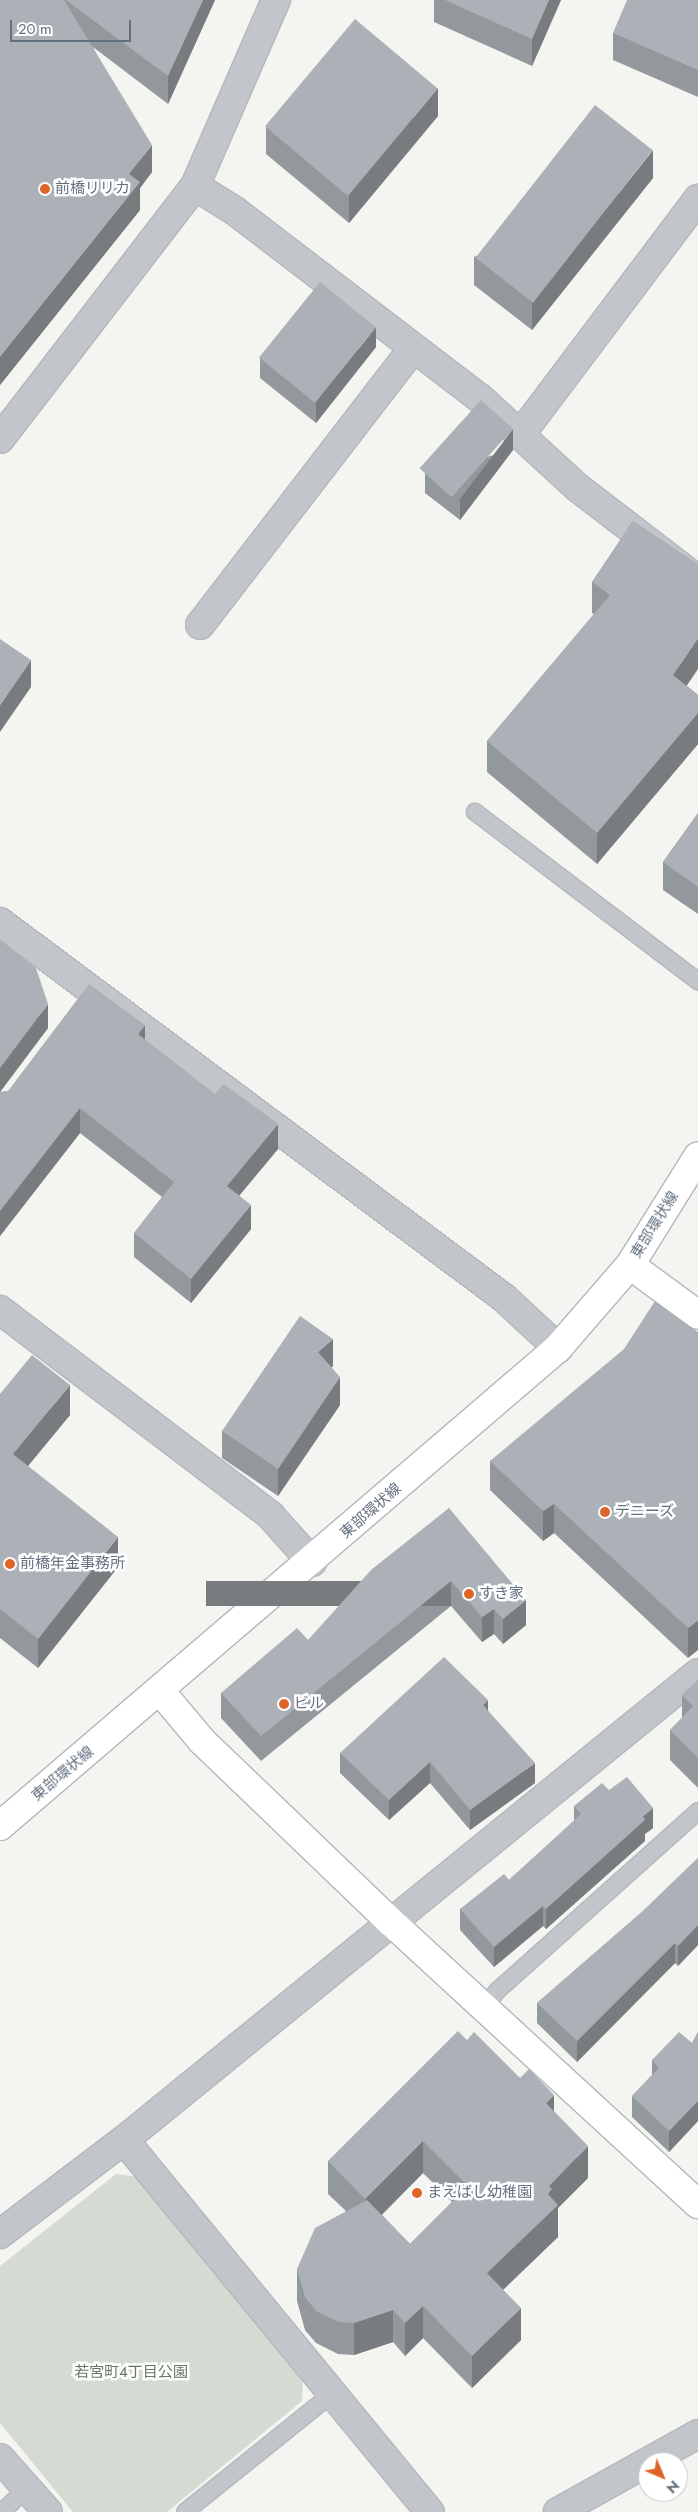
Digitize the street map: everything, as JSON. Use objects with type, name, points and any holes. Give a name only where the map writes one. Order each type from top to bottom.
[{"type":"street","points":[[0,439],[195,186],[276,0]]},
{"type":"street","points":[[195,186],[413,348],[520,435],[578,488],[698,580]]},
{"type":"street","points":[[520,435],[698,199]]},
{"type":"street","points":[[200,625],[413,348]]},
{"type":"street","points":[[0,922],[85,995],[504,1298],[558,1348]]},
{"type":"street","name":"東部環状線","points":[[0,1826],[161,1692],[558,1348],[630,1265],[698,1156]]},
{"type":"street","points":[[630,1265],[698,1315]]},
{"type":"street","points":[[0,1310],[270,1515],[312,1562]]},
{"type":"street","points":[[0,2234],[124,2140],[698,1673]]},
{"type":"street","points":[[161,1692],[202,1741],[483,2009],[695,2196]]},
{"type":"street","points":[[124,2140],[430,2512]]},
{"type":"street","points":[[558,2512],[698,2434]]},
{"type":"street","points":[[0,2458],[48,2512]]},
{"type":"lane","points":[[475,812],[698,981]]},
{"type":"lane","points":[[483,2009],[497,1991],[698,1811]]},
{"type":"lane","points":[[185,2512],[333,2393]]},
{"type":"lane","points":[[2,2512],[27,2488]]},
{"type":"green space","name":"若宮町４丁目公園","points":[[116,2174],[140,2177],[303,2376],[302,2401],[167,2512],[73,2512],[0,2423],[0,2266]]},
{"type":"building","name":"前橋リリカ","points":[[0,0],[64,0],[152,145],[129,174],[140,182],[0,357]]},
{"type":"building","points":[[66,0],[203,0],[168,76]]},
{"type":"building","points":[[445,0],[549,0],[532,39]]},
{"type":"building","points":[[627,0],[698,0],[698,70],[613,33]]},
{"type":"building","points":[[355,19],[438,88],[348,196],[265,126]]},
{"type":"building","points":[[595,105],[653,150],[533,303],[476,258]]},
{"type":"building","points":[[320,282],[376,327],[315,403],[259,357]]},
{"type":"building","points":[[481,400],[513,429],[451,497],[419,468]]},
{"type":"building","points":[[633,521],[698,564],[698,638],[673,675],[698,695],[698,713],[597,833],[487,741],[610,595],[592,582]]},
{"type":"building","points":[[0,639],[31,660],[0,705]]},
{"type":"building","points":[[698,813],[698,887],[663,862]]},
{"type":"building","points":[[0,940],[36,968],[48,1004],[0,1068]]},
{"type":"building","points":[[89,984],[145,1025],[138,1034],[215,1094],[224,1084],[278,1124],[227,1186],[251,1205],[191,1279],[134,1233],[174,1182],[80,1108],[0,1211],[0,1092],[8,1091]]},
{"type":"building","name":"デニーズ","points":[[655,1301],[698,1332],[698,1620],[688,1628],[554,1504],[543,1511],[490,1461],[624,1349]]},
{"type":"building","points":[[300,1316],[333,1339],[318,1352],[340,1377],[278,1469],[222,1431]]},
{"type":"building","points":[[32,1355],[70,1385],[13,1454],[118,1537],[38,1639],[0,1609],[0,1394]]},
{"type":"building","points":[[449,1508],[526,1600],[503,1619],[494,1609],[482,1617],[451,1581],[261,1736],[221,1693],[297,1628],[308,1640],[371,1570]]},
{"type":"building","points":[[444,1657],[488,1700],[483,1705],[535,1763],[470,1810],[430,1762],[389,1800],[340,1753]]},
{"type":"building","points":[[698,1680],[698,1758],[670,1730],[693,1706],[682,1695]]},
{"type":"building","points":[[627,1777],[653,1808],[643,1816],[645,1820],[546,1909],[543,1906],[494,1947],[460,1909],[504,1874],[509,1880],[581,1814],[574,1806],[602,1783],[609,1790]]},
{"type":"building","points":[[698,1858],[698,1925],[678,1946],[675,1943],[577,2041],[537,2003],[643,1911]]},
{"type":"building","points":[[458,2031],[467,2040],[474,2032],[520,2078],[529,2069],[554,2095],[546,2103],[588,2146],[549,2186],[552,2189],[548,2194],[558,2205],[487,2273],[521,2308],[472,2356],[423,2306],[405,2323],[393,2310],[354,2323],[338,2322],[316,2311],[305,2297],[297,2269],[315,2228],[367,2200],[410,2244],[468,2186],[423,2141],[365,2199],[328,2161]]},
{"type":"building","points":[[679,2032],[692,2043],[698,2032],[698,2101],[669,2131],[632,2096],[659,2068],[652,2060]]},
{"type":"place","name":"前橋リリカ","points":[[45,189]]},
{"type":"place","name":"デニーズ","points":[[605,1512]]},
{"type":"place","name":"前橋年金事務所","points":[[10,1564]]},
{"type":"place","name":"すき家","points":[[469,1594]]},
{"type":"place","name":"ビル","points":[[284,1704]]},
{"type":"place","name":"まえばし幼稚園","points":[[417,2193]]}]
